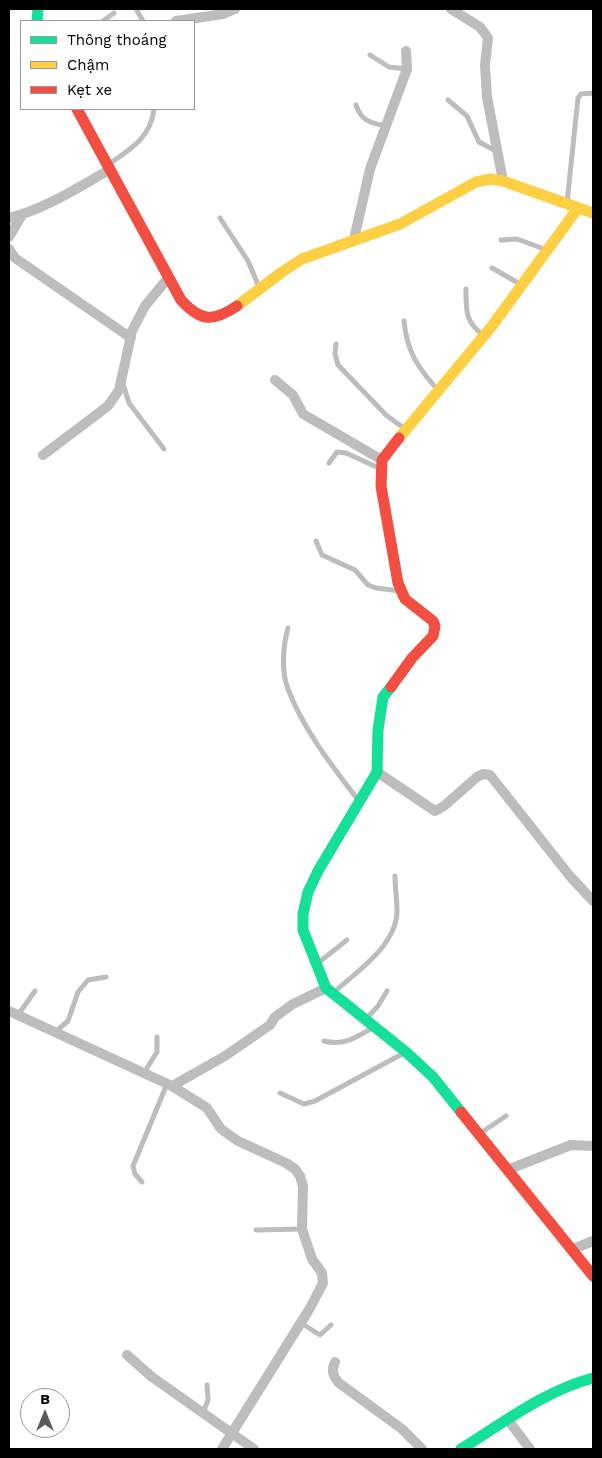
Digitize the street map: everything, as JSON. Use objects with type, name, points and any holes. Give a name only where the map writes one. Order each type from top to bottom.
[{"type":"street","points":[[183,20],[224,14],[235,9]]},
{"type":"street","points":[[451,9],[480,27],[488,38],[485,64],[487,97],[502,181]]},
{"type":"street","points":[[354,239],[370,169],[407,69],[406,51]]},
{"type":"street","points":[[78,110],[180,300],[190,311],[200,317],[211,319],[223,316],[311,253],[391,228],[476,182],[502,181],[593,213]]},
{"type":"street","points":[[9,218],[22,215],[58,198],[108,168]]},
{"type":"street","points":[[578,208],[523,286],[405,430],[382,465],[381,486],[401,591],[404,599],[433,621],[433,636],[412,658],[383,698],[378,730],[377,772],[318,871],[308,892],[303,914],[303,930],[316,965],[329,991],[406,1052],[433,1077],[593,1275]]},
{"type":"street","points":[[9,237],[22,215]]},
{"type":"street","points":[[9,249],[16,258],[131,338]]},
{"type":"street","points":[[43,455],[108,406],[119,390],[131,338],[145,306],[168,278]]},
{"type":"street","points":[[275,380],[293,395],[303,414],[382,465]]},
{"type":"street","points":[[377,772],[435,811],[444,806],[477,777],[483,774],[490,774],[569,876],[593,901]]},
{"type":"street","points":[[170,1084],[225,1056],[270,1025],[275,1016],[293,1004],[329,991]]},
{"type":"street","points":[[13,1013],[170,1084],[207,1108],[221,1129],[238,1141],[296,1169],[303,1186],[302,1229],[312,1259],[324,1278],[323,1283],[301,1323],[222,1449]]},
{"type":"street","points":[[508,1170],[571,1146],[593,1146]]},
{"type":"street","points":[[573,1249],[593,1241]]},
{"type":"street","points":[[127,1355],[152,1377],[254,1449]]},
{"type":"street","points":[[335,1362],[332,1368],[333,1376],[339,1383],[402,1429],[422,1449]]},
{"type":"street","points":[[461,1449],[542,1399],[577,1382],[593,1378]]},
{"type":"street","points":[[508,1420],[530,1449]]},
{"type":"lane","points":[[136,9],[142,20]]},
{"type":"lane","points":[[104,20],[114,13]]},
{"type":"lane","points":[[370,55],[389,67],[407,69]]},
{"type":"lane","points":[[567,203],[578,98],[581,94],[593,93]]},
{"type":"lane","points":[[448,100],[467,116],[479,142],[496,152]]},
{"type":"lane","points":[[356,105],[359,115],[369,123],[386,126]]},
{"type":"lane","points":[[108,168],[140,142],[148,131],[154,110]]},
{"type":"lane","points":[[220,218],[248,261],[260,288]]},
{"type":"lane","points":[[501,240],[517,239],[547,250]]},
{"type":"lane","points":[[492,268],[523,286]]},
{"type":"lane","points":[[466,289],[469,319],[472,328],[484,335]]},
{"type":"lane","points":[[404,321],[405,336],[417,367],[438,390]]},
{"type":"lane","points":[[336,344],[335,354],[338,365],[386,415],[405,430]]},
{"type":"lane","points":[[122,379],[130,403],[164,449]]},
{"type":"lane","points":[[329,463],[338,452],[382,465]]},
{"type":"lane","points":[[316,541],[322,554],[354,570],[368,584],[376,588],[401,591]]},
{"type":"lane","points":[[288,628],[284,665],[287,688],[333,768],[360,802]]},
{"type":"lane","points":[[329,991],[382,948],[391,933],[397,913],[395,876]]},
{"type":"lane","points":[[316,965],[347,940]]},
{"type":"lane","points":[[55,1033],[68,1021],[78,992],[88,980],[106,977]]},
{"type":"lane","points":[[13,1013],[35,991]]},
{"type":"lane","points":[[365,1019],[378,1006],[387,991]]},
{"type":"lane","points":[[324,1041],[336,1044],[348,1042],[375,1027]]},
{"type":"lane","points":[[144,1073],[157,1052],[157,1037]]},
{"type":"lane","points":[[280,1093],[304,1104],[315,1101],[406,1052]]},
{"type":"lane","points":[[142,1182],[135,1174],[133,1166],[170,1084]]},
{"type":"lane","points":[[479,1135],[506,1116]]},
{"type":"lane","points":[[256,1230],[302,1229]]},
{"type":"lane","points":[[301,1323],[320,1335],[331,1325]]},
{"type":"lane","points":[[203,1413],[208,1400],[207,1385]]},
{"type":"traffic: fast","points":[[37,20],[38,9]]},
{"type":"traffic: fast","points":[[391,687],[383,697],[378,730],[377,772],[318,871],[308,892],[303,914],[303,930],[326,988],[406,1052],[433,1077],[461,1112]]},
{"type":"traffic: fast","points":[[461,1449],[541,1399],[593,1378]]},
{"type":"traffic: slow","points":[[237,306],[302,259],[400,224],[476,182],[490,179],[503,181],[593,213]]},
{"type":"traffic: slow","points":[[399,438],[492,326],[578,208]]},
{"type":"traffic: jam","points":[[78,110],[181,300],[201,316],[208,317],[221,315],[237,306]]},
{"type":"traffic: jam","points":[[391,687],[412,658],[433,636],[435,626],[433,621],[405,599],[398,583],[381,486],[382,460],[399,438]]},
{"type":"traffic: jam","points":[[461,1112],[593,1276]]}]
